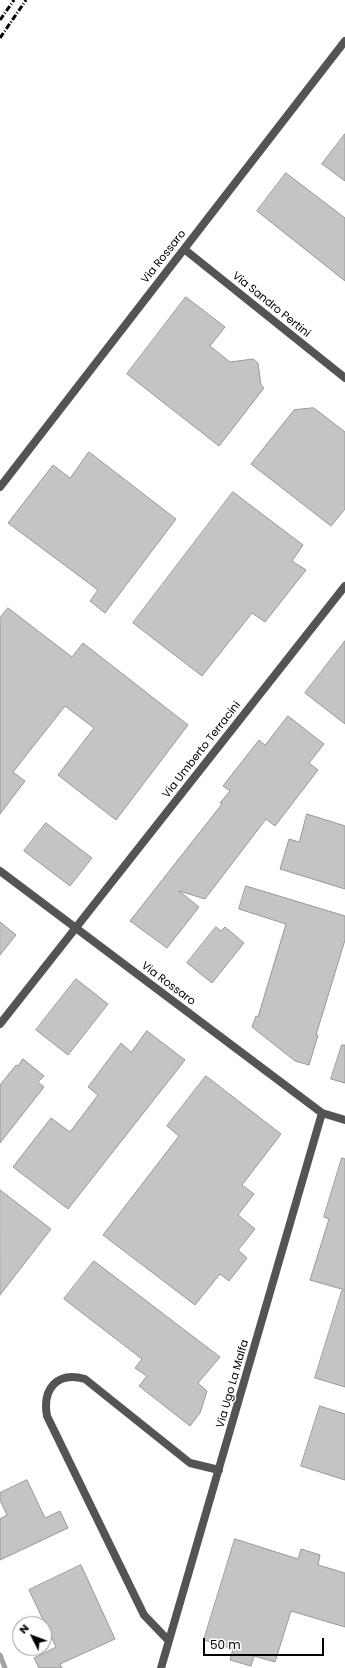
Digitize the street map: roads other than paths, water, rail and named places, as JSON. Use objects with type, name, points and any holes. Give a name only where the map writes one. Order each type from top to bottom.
[{"type":"street","name":"Via Rossaro","points":[[0,487],[345,41]]},
{"type":"street","name":"Via Sandro Pertini","points":[[184,249],[345,378]]},
{"type":"street","name":"Via Umberto Terracini","points":[[0,1024],[345,586]]},
{"type":"street","name":"Via Rossaro","points":[[0,871],[322,1113]]},
{"type":"street","points":[[322,1113],[345,1120]]},
{"type":"street","name":"Via Ugo La Malfa","points":[[155,1668],[162,1664],[322,1113]]},
{"type":"street","points":[[168,1640],[144,1615],[47,1416],[45,1404],[48,1393],[57,1382],[67,1377],[73,1376],[84,1379],[190,1463],[219,1470]]},
{"type":"waterway","points":[[0,1655],[5,1668]]},
{"type":"railway","points":[[0,20],[14,0]]},
{"type":"railway","points":[[0,38],[26,0]]}]
